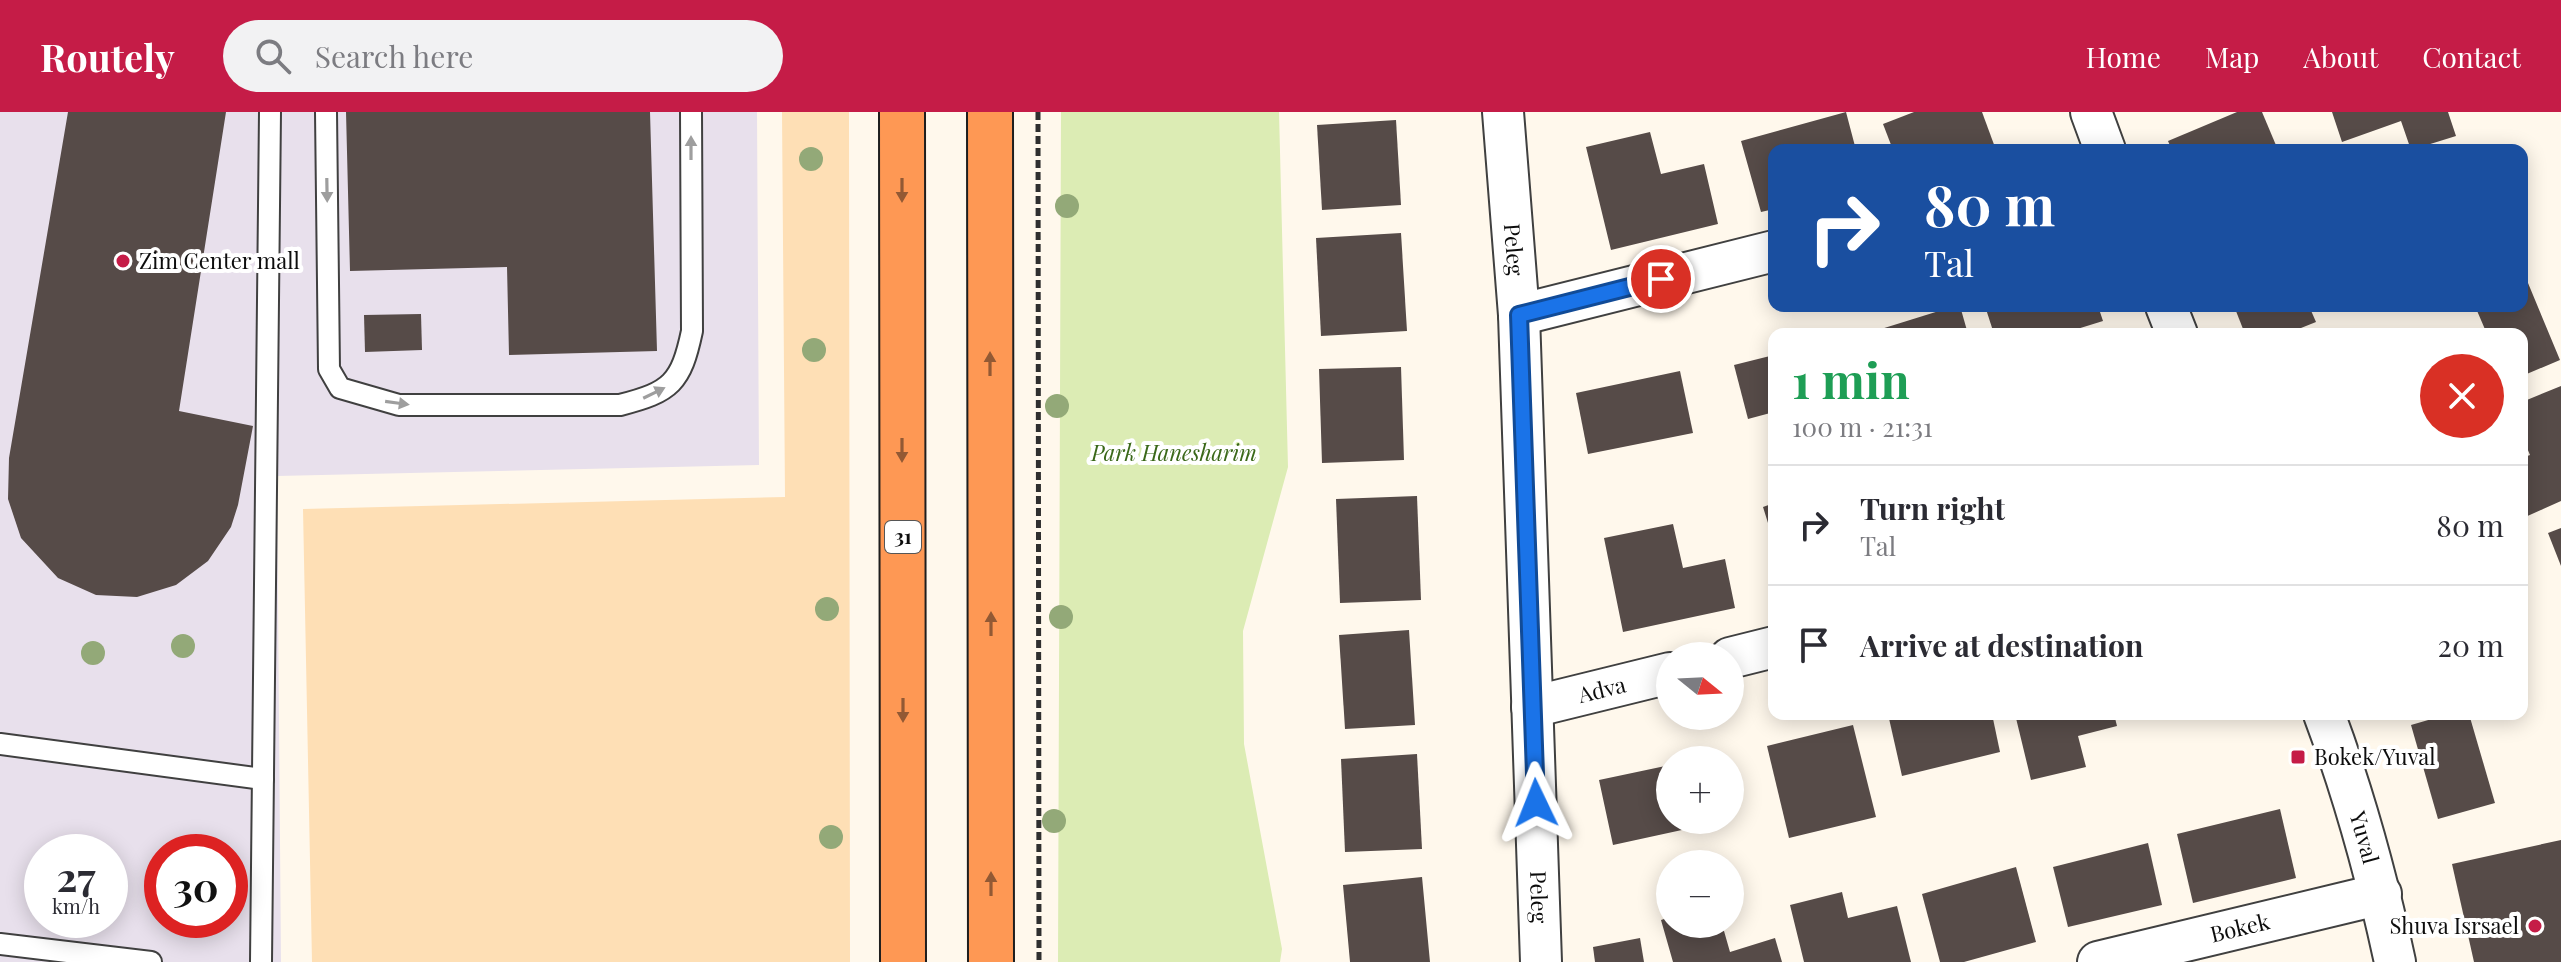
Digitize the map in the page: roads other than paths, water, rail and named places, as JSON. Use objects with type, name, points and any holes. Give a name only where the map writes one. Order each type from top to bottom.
[{"type":"highway","name":"31","points":[[902,112],[903,962]]},
{"type":"highway","points":[[990,112],[991,962]]},
{"type":"street","name":"Peleg","points":[[1503,112],[1519,315],[1541,962]]},
{"type":"street","points":[[2091,112],[2103,144]]},
{"type":"street","points":[[1519,315],[1768,253]]},
{"type":"street","points":[[1744,654],[1768,648]]},
{"type":"street","name":"Adva","points":[[1532,707],[1656,676]]},
{"type":"street","name":"Yuval","points":[[2326,720],[2381,894],[2395,962]]},
{"type":"street","name":"Bokek","points":[[2098,962],[2381,894]]},
{"type":"lane","points":[[261,962],[270,112]]},
{"type":"lane","points":[[326,112],[329,369],[340,388],[399,405],[620,405],[655,396],[672,383],[686,356],[692,331],[691,112]]},
{"type":"lane","points":[[0,744],[263,779]]},
{"type":"lane","points":[[0,944],[151,962]]},
{"type":"place","name":"Zim Center mall","points":[[123,261]]},
{"type":"place","name":"Bokek/Yuval","points":[[2298,757]]},
{"type":"place","name":"Shuva Isrsael","points":[[2535,926]]},
{"type":"park label","name":"Park Hanesharim","points":[[1174,453]]}]
